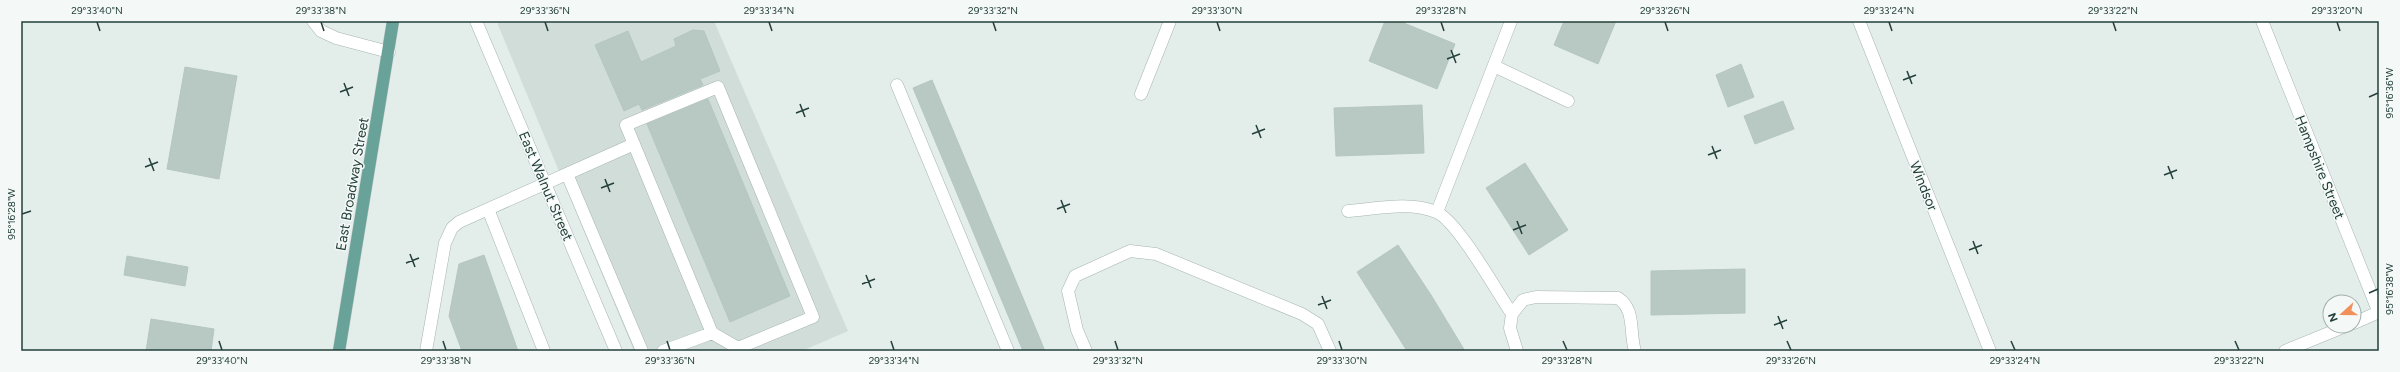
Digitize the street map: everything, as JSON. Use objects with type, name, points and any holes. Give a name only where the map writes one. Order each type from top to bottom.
[{"type":"main road","name":"East Broadway Street","points":[[339,351],[393,21]]},
{"type":"street","points":[[313,21],[321,31],[336,38],[389,52]]},
{"type":"street","name":"East Walnut Street","points":[[476,21],[616,351]]},
{"type":"street","points":[[1141,94],[1170,21]]},
{"type":"street","points":[[1437,212],[1511,21]]},
{"type":"street","name":"Windsor","points":[[1859,21],[1990,351]]},
{"type":"street","name":"Hampshire Street","points":[[2262,21],[2379,313]]},
{"type":"street","points":[[1494,66],[1568,101]]},
{"type":"street","points":[[897,85],[1008,351]]},
{"type":"street","points":[[718,87],[813,317],[738,348],[712,333],[626,125],[718,87]]},
{"type":"street","points":[[426,351],[445,243],[452,228],[459,222],[634,144]]},
{"type":"street","points":[[567,174],[642,351]]},
{"type":"street","points":[[1348,211],[1411,206],[1437,212],[1454,227],[1512,314]]},
{"type":"street","points":[[488,209],[544,351]]},
{"type":"street","points":[[1086,351],[1077,330],[1068,291],[1075,276],[1130,251],[1156,254],[1302,314],[1318,324],[1330,351]]},
{"type":"street","points":[[1517,351],[1510,328],[1512,314],[1523,300],[1536,297],[1618,298],[1626,303],[1630,313],[1636,351]]},
{"type":"street","points":[[2362,320],[2379,313]]},
{"type":"street","points":[[663,351],[712,333]]},
{"type":"street","points":[[2285,351],[2326,334]]},
{"type":"shaded area","points":[[498,21],[714,21],[848,331],[802,351],[634,351],[498,25]]},
{"type":"building","points":[[1385,21],[1399,21],[1455,44],[1437,89],[1369,61]]},
{"type":"building","points":[[1564,21],[1616,21],[1598,64],[1554,45]]},
{"type":"building","points":[[693,30],[704,31],[720,71],[700,79],[703,85],[642,110],[639,104],[624,111],[595,45],[628,31],[641,62],[676,46],[674,39]]},
{"type":"building","points":[[1741,64],[1754,97],[1728,107],[1716,75]]},
{"type":"building","points":[[185,67],[237,76],[219,179],[167,169]]},
{"type":"building","points":[[932,80],[1045,351],[1023,351],[913,88]]},
{"type":"building","points":[[708,99],[790,296],[730,322],[647,124]]},
{"type":"building","points":[[1783,101],[1794,129],[1755,144],[1744,116]]},
{"type":"building","points":[[1422,105],[1424,153],[1336,156],[1334,108]]},
{"type":"building","points":[[1525,163],[1568,230],[1529,255],[1486,188]]},
{"type":"building","points":[[1398,245],[1465,351],[1407,351],[1357,272]]},
{"type":"building","points":[[484,255],[518,351],[462,351],[449,316],[459,264]]},
{"type":"building","points":[[127,256],[188,267],[185,286],[124,275]]},
{"type":"building","points":[[1745,269],[1745,313],[1651,315],[1651,271]]},
{"type":"building","points":[[151,319],[214,329],[211,351],[146,351]]}]
